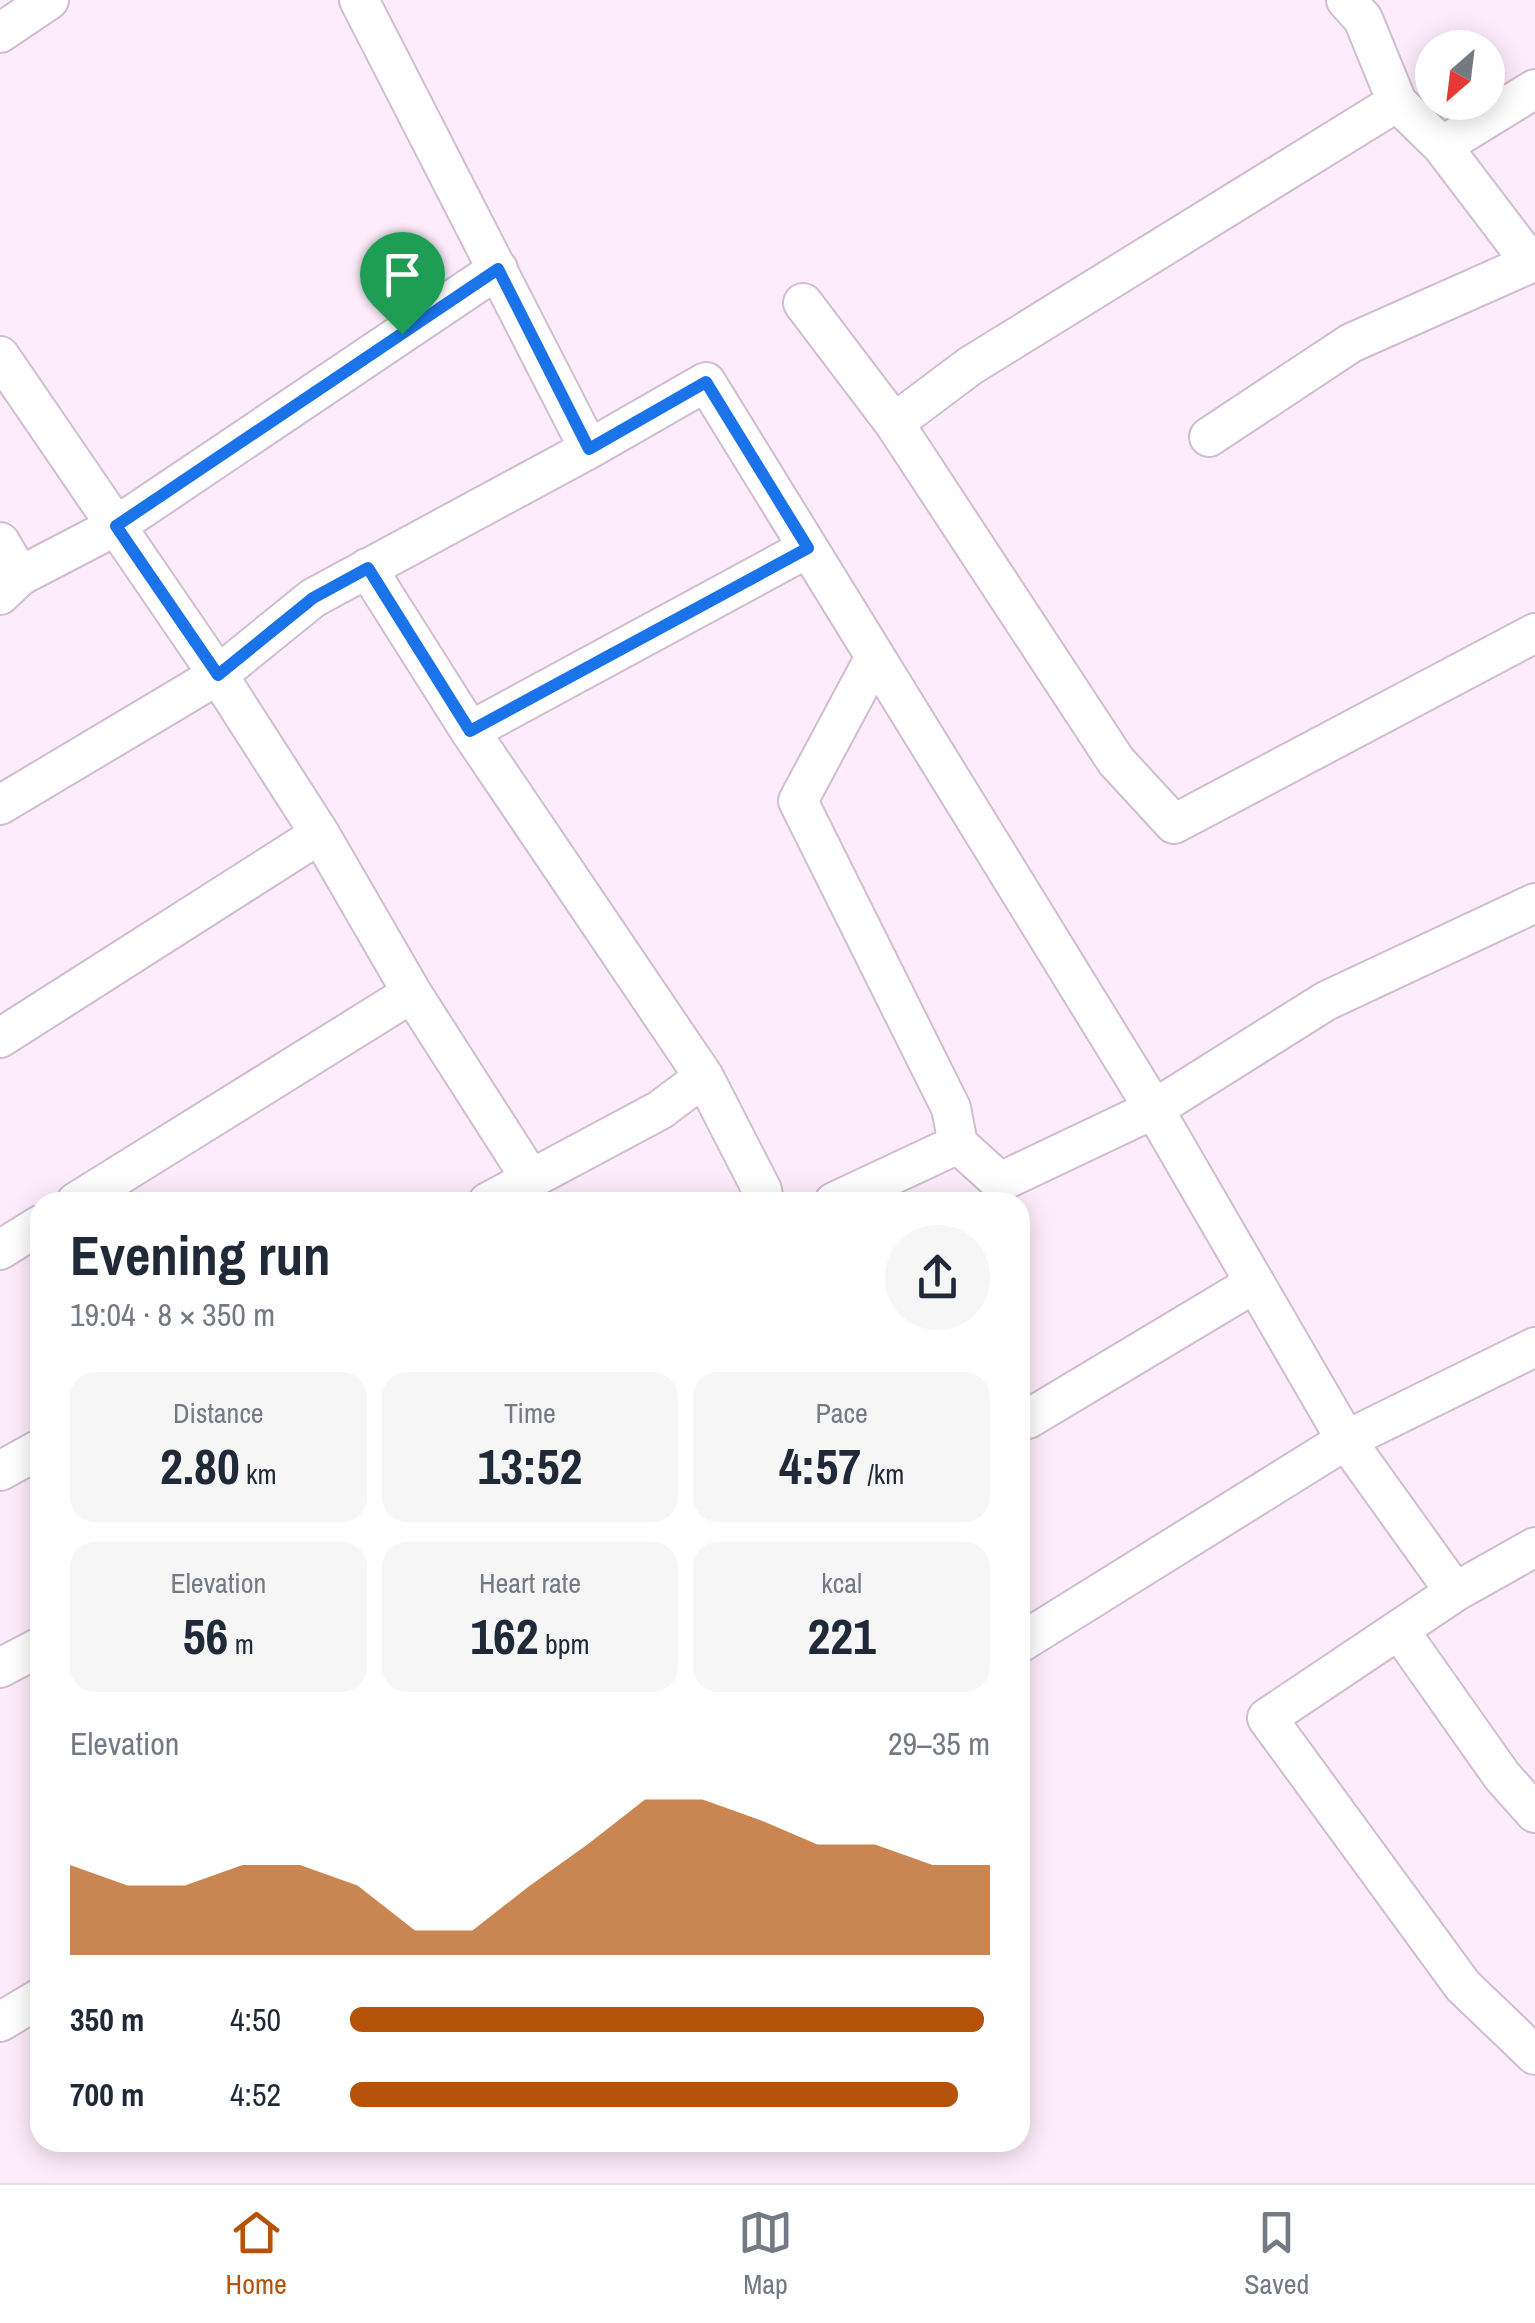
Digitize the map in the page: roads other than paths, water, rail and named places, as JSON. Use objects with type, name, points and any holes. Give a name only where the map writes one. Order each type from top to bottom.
[{"type":"street","points":[[0,33],[50,0]]},
{"type":"street","points":[[359,0],[589,449]]},
{"type":"street","points":[[1209,437],[1351,343],[1534,265],[1442,146],[1396,102],[1367,6]]},
{"type":"street","points":[[1442,146],[1535,89]]},
{"type":"street","points":[[894,423],[970,366],[1396,102]]},
{"type":"street","points":[[0,542],[10,586],[116,526],[498,269]]},
{"type":"street","points":[[803,303],[894,423],[1116,760],[1174,824],[1535,633]]},
{"type":"street","points":[[0,356],[218,675],[531,1179]]},
{"type":"street","points":[[0,805],[218,675],[313,598],[706,382],[1154,1109],[1346,1440],[1455,1592]]},
{"type":"street","points":[[470,731],[808,548]]},
{"type":"street","points":[[368,568],[470,731],[704,1078],[762,1192]]},
{"type":"street","points":[[875,656],[798,801],[951,1108],[958,1144],[1000,1182],[1154,1109],[1326,1001],[1535,903]]},
{"type":"street","points":[[0,1038],[320,834]]},
{"type":"street","points":[[92,1192],[412,993]]},
{"type":"street","points":[[507,1192],[660,1110],[704,1078]]},
{"type":"street","points":[[855,1192],[958,1144]]},
{"type":"street","points":[[0,1250],[30,1231]]},
{"type":"street","points":[[1030,1418],[1255,1283]]},
{"type":"street","points":[[1030,1637],[1346,1440],[1535,1347]]},
{"type":"street","points":[[0,1472],[30,1456]]},
{"type":"street","points":[[1535,1547],[1455,1592],[1267,1718],[1463,1986],[1535,2055]]},
{"type":"street","points":[[1399,1630],[1502,1776],[1535,1813]]},
{"type":"street","points":[[0,1668],[30,1652]]},
{"type":"street","points":[[0,2022],[30,2004]]}]
